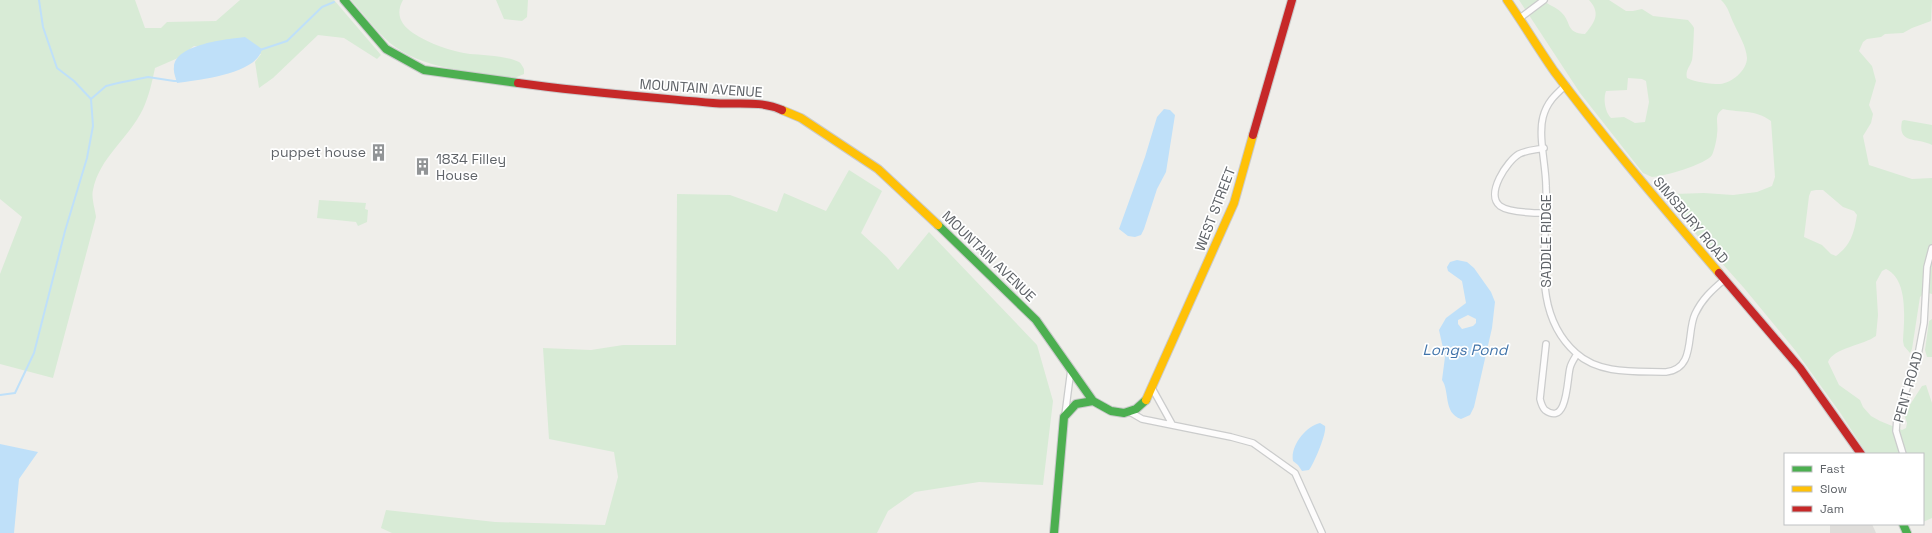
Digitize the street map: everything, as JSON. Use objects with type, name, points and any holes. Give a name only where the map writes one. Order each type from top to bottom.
[{"type":"street","name":"MOUNTAIN AVENUE","points":[[344,0],[386,49],[424,70],[558,89],[716,102],[754,103],[776,107],[801,118],[878,169],[1036,320],[1093,401],[1101,408],[1117,413],[1130,412]]},
{"type":"street","name":"WEST STREET","points":[[1130,412],[1142,405],[1152,388],[1234,203],[1292,0]]},
{"type":"street","name":"SIMSBURY ROAD","points":[[1507,0],[1566,85],[1643,184],[1765,325],[1800,368],[1860,453]]},
{"type":"street","points":[[1520,18],[1544,0]]},
{"type":"street","name":"SADDLE RIDGE","points":[[1566,85],[1552,98],[1546,107],[1542,123],[1546,187],[1543,273],[1546,295],[1555,325],[1563,338],[1577,354],[1594,364],[1613,369],[1666,372],[1674,371],[1680,366],[1686,357],[1692,319],[1700,304],[1706,296],[1725,279]]},
{"type":"street","points":[[1544,148],[1525,151],[1514,158],[1502,173],[1497,185],[1496,194],[1497,203],[1504,208],[1526,212],[1546,213]]},
{"type":"street","name":"PENT ROAD","points":[[1902,453],[1896,431],[1897,418],[1918,355],[1924,323],[1927,267],[1932,248]]},
{"type":"street","points":[[1546,344],[1540,399],[1542,407],[1549,412],[1558,412],[1564,407],[1570,367],[1577,354]]},
{"type":"street","points":[[1054,533],[1064,417],[1071,369]]},
{"type":"street","points":[[1152,388],[1172,424]]},
{"type":"street","points":[[1064,417],[1072,407],[1085,401],[1093,401]]},
{"type":"street","points":[[1130,412],[1142,419],[1172,424],[1253,443],[1295,473],[1322,533]]},
{"type":"shaded area","points":[[1830,525],[1872,525],[1876,533],[1830,533]]},
{"type":"green space","points":[[0,0],[135,0],[145,28],[161,28],[167,22],[216,21],[240,0],[334,0],[381,55],[377,59],[344,38],[318,35],[273,78],[259,88],[255,62],[261,54],[194,46],[178,58],[155,68],[149,94],[143,109],[101,168],[96,179],[92,196],[96,217],[53,378],[0,364],[0,274],[22,217],[0,199]]},
{"type":"green space","points":[[351,0],[403,0],[399,14],[400,19],[402,23],[413,33],[433,44],[455,51],[514,60],[521,64],[524,69],[524,74],[512,79],[448,68],[417,59],[390,43]]},
{"type":"green space","points":[[496,0],[528,0],[527,17],[522,21],[504,19]]},
{"type":"green space","points":[[1519,0],[1543,0],[1561,12],[1574,32],[1585,34],[1592,25],[1596,13],[1589,0],[1609,0],[1626,11],[1642,9],[1653,16],[1688,20],[1694,28],[1692,58],[1687,71],[1687,78],[1694,81],[1720,84],[1729,81],[1738,75],[1742,71],[1747,58],[1742,41],[1727,8],[1721,0],[1932,0],[1931,21],[1903,33],[1885,34],[1881,37],[1867,39],[1863,42],[1859,51],[1872,66],[1876,81],[1869,105],[1873,114],[1871,123],[1863,136],[1869,165],[1912,179],[1932,178],[1932,294],[1925,292],[1920,297],[1912,349],[1910,353],[1904,346],[1903,341],[1904,301],[1902,291],[1893,274],[1886,269],[1882,271],[1876,282],[1878,315],[1876,336],[1836,353],[1828,362],[1839,385],[1860,400],[1863,407],[1871,416],[1902,430],[1906,428],[1907,423],[1904,414],[1922,386],[1926,385],[1932,403],[1932,518],[1924,522],[1924,453],[1866,453],[1841,414],[1795,350],[1744,288],[1679,215],[1671,197],[1674,194],[1704,193],[1733,195],[1757,192],[1772,186],[1775,177],[1771,121],[1754,113],[1723,109],[1717,117],[1716,142],[1714,151],[1708,159],[1693,166],[1665,175],[1652,177],[1643,173],[1580,93]],"holes":[[[1628,78],[1642,79],[1646,81],[1649,102],[1645,122],[1635,123],[1624,117],[1611,118],[1606,109],[1606,91],[1627,90]],[[1823,190],[1843,207],[1854,211],[1857,215],[1851,238],[1841,252],[1836,256],[1831,254],[1822,245],[1804,237],[1809,196],[1811,191]]]},
{"type":"green space","points":[[1904,120],[1932,125],[1932,145],[1906,137],[1901,129],[1902,121]]},
{"type":"green space","points":[[849,170],[882,191],[861,233],[887,257],[898,270],[929,232],[1037,345],[1053,401],[1043,485],[979,482],[915,492],[888,511],[877,533],[392,533],[381,528],[386,510],[495,522],[605,525],[618,477],[614,452],[549,439],[543,348],[591,350],[623,345],[676,345],[677,194],[730,195],[777,212],[784,193],[826,211]]},
{"type":"green space","points":[[319,200],[366,203],[365,209],[368,210],[367,222],[358,226],[356,222],[317,218]]},
{"type":"green space","points":[[1932,319],[1932,357],[1927,357],[1925,350],[1929,321]]},
{"type":"water","points":[[245,37],[262,49],[258,58],[250,64],[238,70],[212,78],[177,83],[174,67],[177,59],[183,53],[192,48],[215,41]]},
{"type":"water","points":[[1164,109],[1170,110],[1175,115],[1166,172],[1157,189],[1141,235],[1135,237],[1128,236],[1119,229],[1145,157],[1157,117]]},
{"type":"water","name":"Longs Pond","points":[[1457,260],[1467,262],[1474,268],[1491,292],[1495,302],[1492,328],[1474,407],[1470,415],[1461,419],[1455,416],[1449,407],[1442,380],[1445,357],[1439,330],[1446,318],[1466,303],[1462,281],[1448,271],[1447,267],[1450,262]],"holes":[[[1468,315],[1476,319],[1476,323],[1473,326],[1462,329],[1458,324],[1458,320]]]},
{"type":"water","points":[[1320,423],[1325,426],[1325,430],[1320,448],[1309,470],[1302,471],[1293,461],[1294,449],[1300,438],[1309,428]]},
{"type":"water","points":[[0,444],[38,452],[19,479],[14,533],[0,533]]},
{"type":"waterway","points":[[0,395],[15,393],[34,353],[65,231],[87,158],[93,126],[91,99],[74,81],[57,68],[43,27],[39,0]]},
{"type":"waterway","points":[[260,50],[287,41],[322,7],[334,2]]},
{"type":"waterway","points":[[91,99],[106,86],[118,83],[148,77],[177,81]]},
{"type":"traffic: fast","points":[[344,0],[386,49],[424,70],[518,83]]},
{"type":"traffic: fast","points":[[938,225],[1036,320],[1093,401],[1111,411],[1124,413],[1136,409],[1146,400]]},
{"type":"traffic: fast","points":[[1054,533],[1064,417],[1076,404],[1093,401]]},
{"type":"traffic: fast","points":[[1903,525],[1907,533]]},
{"type":"traffic: slow","points":[[1507,0],[1554,71],[1594,123],[1719,273]]},
{"type":"traffic: slow","points":[[782,110],[801,118],[878,169],[938,225]]},
{"type":"traffic: slow","points":[[1146,400],[1234,203],[1253,135]]},
{"type":"traffic: jam","points":[[1253,135],[1292,0]]},
{"type":"traffic: jam","points":[[518,83],[591,92],[713,103],[757,104],[782,110]]},
{"type":"traffic: jam","points":[[1719,273],[1800,368],[1860,453]]},
{"type":"place","name":"puppet house","points":[[379,152]]},
{"type":"place","name":"1834 Filley House","points":[[423,167]]}]
